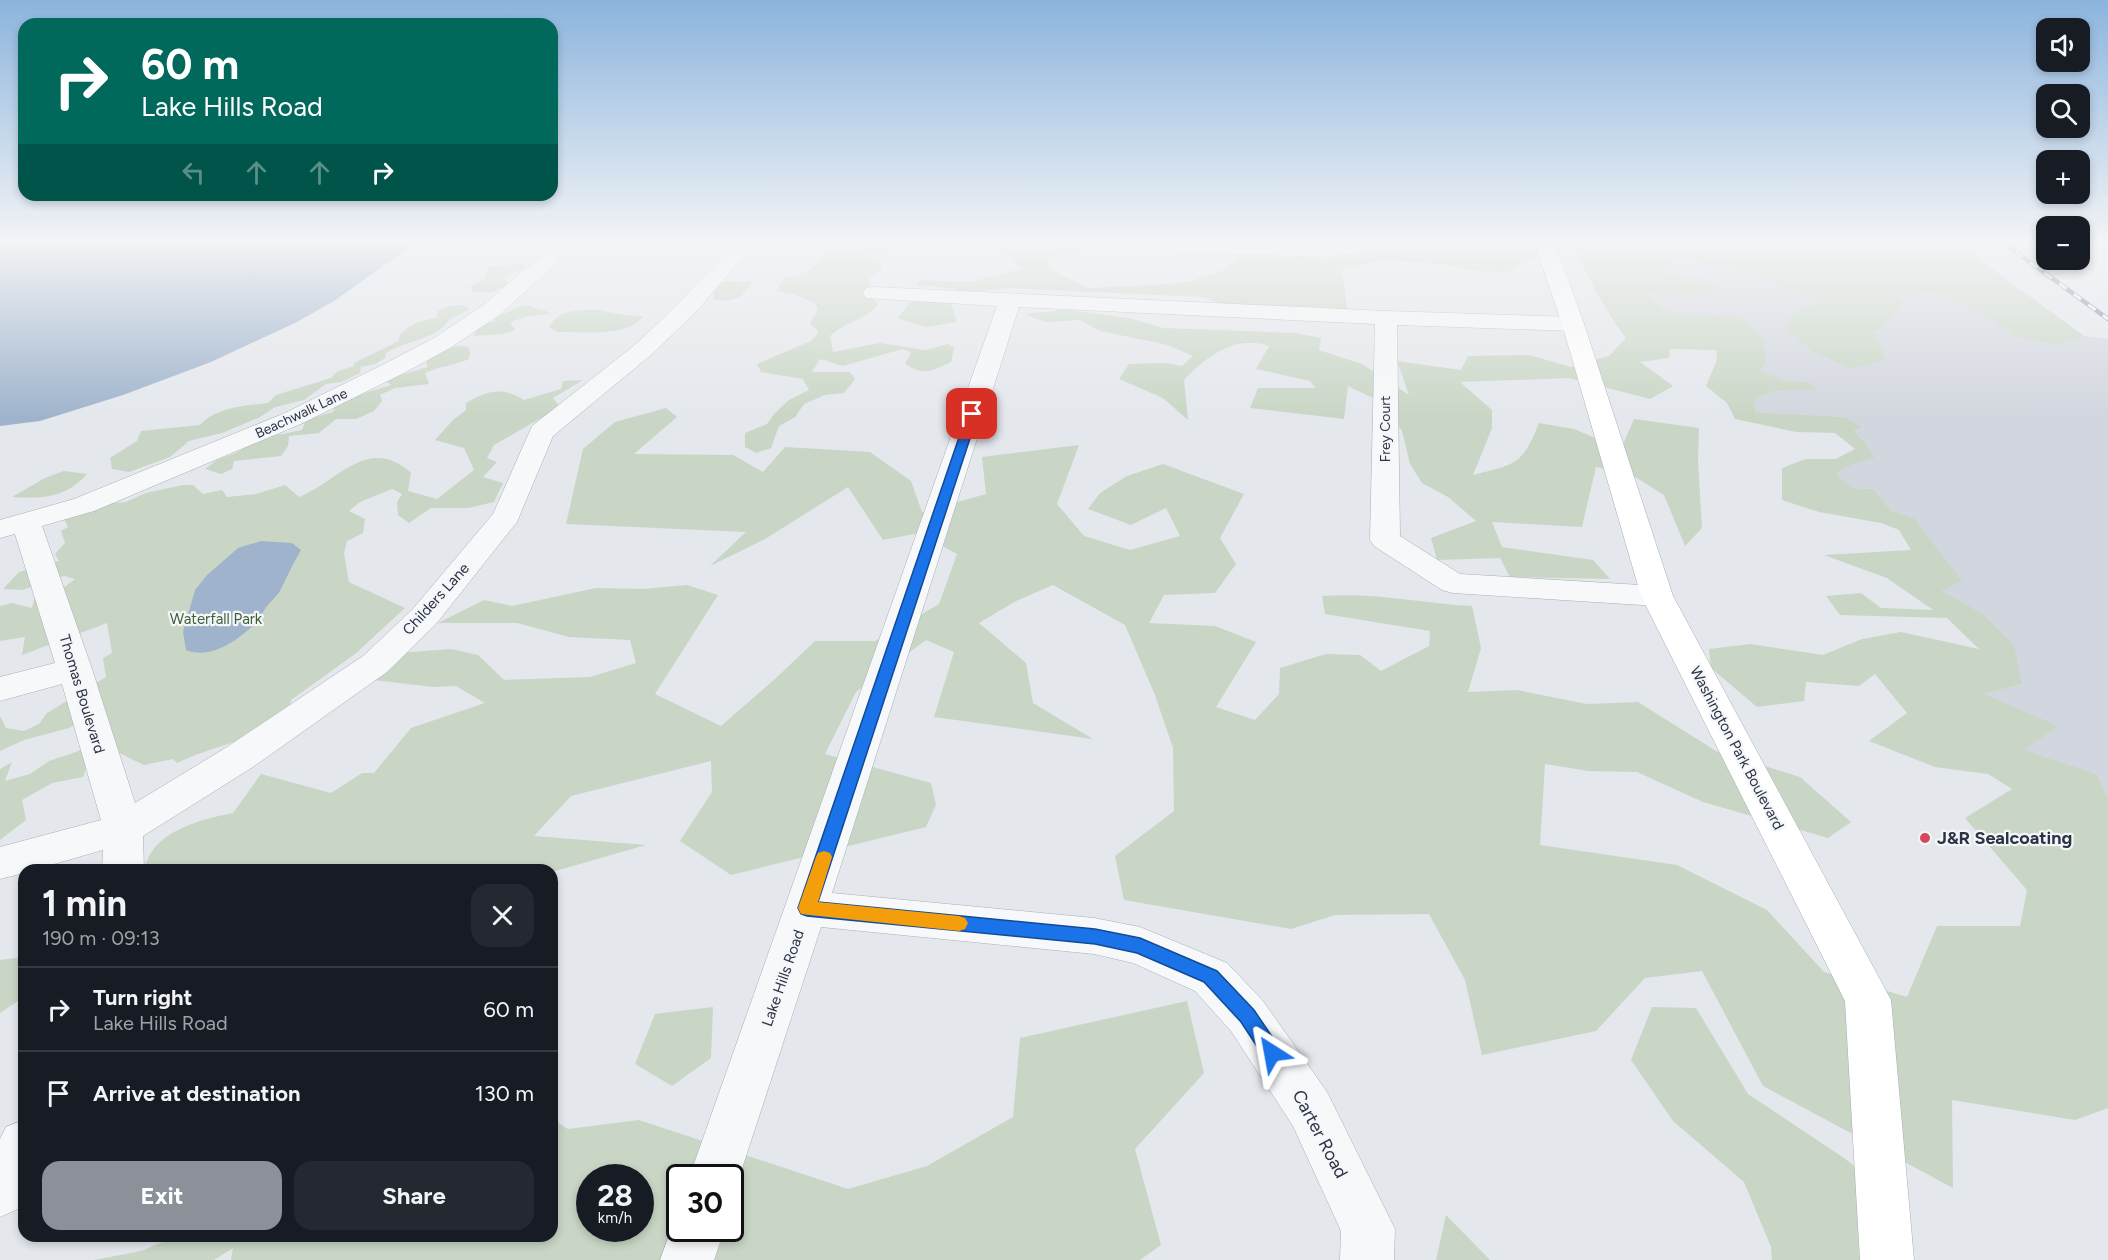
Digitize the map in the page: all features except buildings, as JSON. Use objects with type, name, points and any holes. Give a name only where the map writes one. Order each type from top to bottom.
[{"type":"street","name":"Beachwalk Lane","points":[[13,525],[84,505],[294,418],[397,368],[442,343],[503,300]]},
{"type":"street","name":"Childers Lane","points":[[0,863],[123,829],[240,757],[366,670],[424,617],[507,516],[541,432],[644,349],[694,300]]},
{"type":"street","points":[[992,300],[1573,324]]},
{"type":"street","name":"Washington Park Boulevard","points":[[1565,300],[1658,596],[1869,1000],[1887,1260]]},
{"type":"street","name":"Lake Hills Road","points":[[720,1164],[1010,301]]},
{"type":"street","name":"Frey Court","points":[[1386,318],[1385,540],[1453,583],[1658,596]]},
{"type":"street","name":"Thomas Boulevard","points":[[13,525],[75,669],[123,829],[123,864]]},
{"type":"street","points":[[0,689],[75,669]]},
{"type":"street","name":"Carter Road","points":[[807,908],[1095,936],[1140,946],[1211,977],[1247,1016],[1310,1109],[1368,1228],[1367,1260]]},
{"type":"street","points":[[0,1191],[18,1156]]},
{"type":"street","points":[[687,1260],[693,1242]]},
{"type":"shaded area","points":[[1652,300],[1817,300],[1820,301],[1792,314],[1872,331],[1892,300],[1951,300],[1977,310],[2016,337],[2058,345],[2084,336],[2108,339],[2108,798],[2095,774],[2023,750],[1983,694],[2022,684],[1962,603],[1942,591],[1961,581],[1914,518],[1892,511],[1873,489],[1853,488],[1836,474],[1853,464],[1873,458],[1867,445],[1854,431],[1860,427],[1845,417],[1755,412],[1756,398],[1780,390],[1817,390],[1809,382],[1783,380],[1759,370],[1742,317],[1669,313]]},
{"type":"green space","points":[[807,300],[874,300],[878,304],[868,314],[830,336],[833,352],[880,343],[926,350],[948,344],[954,348],[951,362],[933,370],[918,370],[905,364],[911,352],[902,349],[843,366],[820,359],[812,372],[850,372],[855,379],[844,393],[825,395],[804,404],[795,417],[779,426],[771,448],[756,453],[745,447],[745,433],[767,424],[789,400],[809,390],[803,379],[761,372],[757,364],[811,341],[819,332],[810,324],[818,309],[815,303]]},
{"type":"green space","points":[[921,300],[958,300],[951,303],[957,322],[925,327],[897,318],[910,303]]},
{"type":"green space","points":[[1210,300],[1346,300],[1347,309],[1267,310],[1230,307]]},
{"type":"green space","points":[[1601,300],[1653,300],[1669,313],[1742,317],[1764,341],[1766,363],[1759,370],[1783,380],[1809,382],[1818,390],[1780,390],[1756,398],[1755,412],[1845,417],[1861,427],[1854,431],[1867,445],[1874,458],[1853,464],[1836,474],[1853,488],[1873,489],[1892,511],[1914,518],[1962,581],[1942,591],[1984,615],[2014,645],[2022,684],[1984,694],[2058,726],[2024,750],[2096,774],[2108,798],[2108,1108],[2075,1120],[1952,1100],[1953,1188],[1763,1086],[1702,971],[1645,978],[1596,1031],[1482,1055],[1465,980],[1429,914],[1335,915],[1291,929],[1124,900],[1115,856],[1174,811],[1173,748],[1155,695],[1125,625],[1053,585],[1016,601],[979,623],[1026,663],[1033,703],[1093,739],[934,717],[954,652],[926,640],[856,692],[825,754],[931,783],[936,805],[926,827],[731,875],[680,841],[712,792],[711,761],[571,796],[534,836],[646,845],[558,870],[558,864],[147,864],[156,846],[167,837],[192,824],[233,813],[261,774],[331,793],[362,773],[374,773],[411,728],[485,703],[456,686],[434,687],[373,680],[398,653],[451,649],[478,655],[504,680],[590,677],[636,663],[630,640],[569,637],[517,623],[438,623],[484,600],[512,606],[596,588],[643,589],[687,585],[718,595],[655,694],[721,726],[815,641],[875,641],[939,604],[957,554],[919,533],[883,540],[848,487],[765,539],[710,566],[746,532],[566,524],[583,449],[615,422],[666,408],[677,417],[634,454],[733,455],[763,472],[785,447],[870,452],[911,481],[922,512],[986,494],[982,457],[1079,445],[1057,504],[1084,536],[1130,550],[1180,536],[1166,508],[1131,525],[1088,509],[1100,493],[1127,476],[1163,464],[1244,494],[1220,538],[1236,564],[1215,593],[1164,595],[1149,623],[1215,626],[1256,642],[1216,707],[1255,720],[1279,694],[1280,668],[1326,654],[1360,655],[1381,671],[1429,646],[1430,631],[1325,614],[1322,596],[1378,597],[1472,606],[1481,648],[1468,692],[1517,690],[1587,704],[1638,702],[1716,751],[1800,777],[1851,822],[1828,838],[1703,802],[1637,772],[1588,771],[1545,764],[1540,845],[1677,865],[1767,910],[1824,972],[1907,997],[1937,926],[2020,926],[2027,890],[1965,818],[2012,789],[1988,774],[1935,767],[1869,741],[1907,713],[1875,674],[1859,686],[1806,682],[1804,701],[1757,707],[1711,668],[1709,649],[1750,644],[1823,655],[1862,639],[1901,632],[1979,649],[1947,618],[1840,615],[1826,596],[1861,593],[1881,608],[1933,610],[1887,578],[1824,555],[1911,550],[1899,530],[1881,523],[1819,512],[1782,500],[1782,468],[1806,459],[1836,459],[1855,449],[1835,433],[1796,432],[1735,419],[1727,403],[1706,386],[1717,360],[1716,350],[1670,349],[1669,358],[1640,362],[1673,386],[1650,399],[1569,378],[1460,382],[1492,410],[1492,428],[1473,475],[1515,461],[1527,448],[1539,423],[1574,429],[1621,449],[1634,419],[1699,428],[1698,461],[1702,528],[1685,546],[1664,495],[1632,475],[1596,467],[1582,527],[1492,522],[1502,547],[1593,560],[1610,579],[1510,577],[1500,558],[1437,560],[1431,538],[1476,521],[1448,497],[1422,483],[1410,464],[1402,431],[1381,402],[1348,386],[1344,419],[1250,408],[1258,388],[1316,388],[1310,381],[1256,369],[1269,346],[1245,343],[1233,345],[1211,356],[1184,380],[1188,420],[1163,398],[1119,379],[1129,364],[1167,363],[1182,366],[1193,356],[1168,345],[1100,331],[1080,320],[1045,322],[1025,314],[1066,310],[1129,318],[1163,328],[1296,333],[1321,338],[1319,350],[1362,364],[1409,395],[1397,361],[1461,370],[1468,356],[1529,355],[1571,367],[1609,356],[1626,338]]},
{"type":"green space","points":[[1817,300],[1899,300],[1902,304],[1884,327],[1872,331],[1886,359],[1852,369],[1812,351],[1786,329],[1792,314],[1819,301]]},
{"type":"green space","points":[[1951,300],[2034,300],[2084,336],[2058,345],[2016,337],[1977,310]]},
{"type":"green space","points":[[464,305],[470,309],[449,320],[436,332],[386,353],[385,358],[375,364],[361,367],[360,373],[341,382],[326,384],[304,400],[275,407],[260,417],[222,433],[189,441],[170,457],[129,472],[112,469],[110,458],[137,441],[141,431],[200,425],[206,419],[222,411],[268,403],[276,395],[331,378],[338,371],[354,366],[354,363],[399,341],[399,336],[411,326],[421,321],[437,318],[438,311],[449,306]]},
{"type":"green space","points":[[529,305],[551,314],[528,316],[510,322],[515,330],[503,334],[474,336],[478,327],[495,321],[495,318],[521,306]]},
{"type":"green space","points":[[597,310],[643,316],[637,323],[628,327],[604,332],[557,332],[549,327],[558,316],[576,311]]},
{"type":"green space","points":[[457,346],[468,347],[469,359],[425,373],[429,384],[395,388],[380,395],[382,401],[374,411],[356,419],[336,419],[319,433],[289,436],[288,446],[281,456],[234,461],[232,469],[221,474],[205,469],[217,460],[236,453],[265,436],[302,430],[306,420],[333,412],[336,405],[349,398],[391,385],[384,380],[428,367],[426,363],[433,352]]},
{"type":"green space","name":"Waterfall Park","points":[[583,380],[553,398],[560,407],[494,445],[487,458],[497,462],[483,477],[503,483],[494,502],[468,508],[431,508],[409,523],[398,515],[397,502],[402,494],[392,489],[360,502],[349,511],[365,519],[363,533],[347,541],[344,553],[349,582],[405,608],[355,654],[291,700],[290,710],[253,734],[177,763],[173,759],[144,765],[117,752],[88,763],[83,777],[52,783],[22,800],[26,820],[0,840],[0,769],[12,762],[5,781],[30,774],[49,761],[76,752],[109,734],[102,710],[69,728],[24,740],[0,751],[0,716],[6,728],[24,731],[39,724],[47,713],[106,677],[103,658],[112,653],[107,623],[22,655],[25,637],[0,641],[0,606],[12,603],[32,608],[35,596],[63,588],[75,579],[64,576],[22,590],[3,589],[19,572],[59,561],[55,554],[65,543],[61,531],[68,527],[64,519],[84,505],[126,502],[146,493],[183,485],[193,485],[203,494],[222,490],[227,497],[256,494],[285,485],[299,497],[354,464],[367,459],[381,458],[396,462],[411,473],[408,491],[437,499],[474,470],[464,448],[435,440],[453,420],[466,410],[466,403],[495,392],[509,393],[524,400],[561,389],[563,381]]},
{"type":"green space","points":[[64,471],[87,474],[71,488],[53,495],[33,498],[12,497],[45,478]]},
{"type":"green space","points":[[18,958],[18,1001],[0,1013],[0,960]]},
{"type":"green space","points":[[1187,1001],[1204,1073],[1135,1149],[1161,1245],[1140,1260],[231,1260],[233,1248],[214,1260],[94,1260],[141,1251],[163,1242],[558,1242],[558,1123],[568,1129],[639,1120],[848,1189],[927,1166],[1013,1117],[1020,1038]]},
{"type":"green space","points":[[713,1007],[711,1058],[672,1086],[635,1064],[655,1014]]},
{"type":"green space","points":[[1652,1007],[1696,1008],[1748,1094],[1844,1158],[1907,1207],[1911,1260],[1772,1260],[1771,1247],[1744,1182],[1673,1121],[1631,1060]]},
{"type":"green space","points":[[1446,1215],[1490,1260],[1436,1260]]},
{"type":"water","points":[[0,300],[336,300],[295,323],[211,362],[123,395],[40,421],[0,426]]},
{"type":"water","points":[[261,541],[292,543],[301,550],[279,593],[255,624],[240,637],[214,651],[205,653],[186,650],[183,632],[195,590],[207,575],[238,548]]},
{"type":"railway","points":[[2082,300],[2108,319]]},
{"type":"slow traffic","points":[[824,857],[807,908],[959,923]]},
{"type":"place","name":"J&R Sealcoating","points":[[1925,838]]},
{"type":"route","points":[[972,414],[807,908],[1095,936],[1140,946],[1211,977],[1247,1016],[1272,1053]]}]
